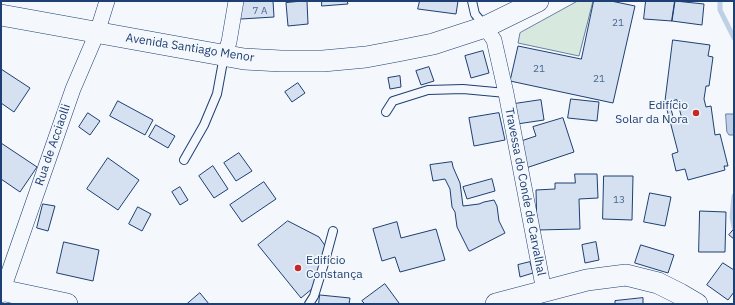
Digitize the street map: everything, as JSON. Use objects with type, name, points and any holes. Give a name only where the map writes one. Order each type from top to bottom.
[{"type":"main road","name":"Avenida Santiago Menor","points":[[1,15],[244,59],[323,61],[366,57],[433,44],[485,27],[538,1]]},
{"type":"main road","points":[[496,304],[587,280],[626,275],[658,283],[697,304]]},
{"type":"main road","points":[[2,292],[68,304]]},
{"type":"street","name":"Rua de Acciaolli","points":[[2,292],[73,89],[97,32],[107,1]]},
{"type":"street","points":[[224,56],[229,42],[236,1]]},
{"type":"street","name":"Travessa do Conde de Carvalhal","points":[[485,27],[494,40],[506,93],[544,291]]},
{"type":"lane","name":"Travessa do Conde de Carvalhal","points":[[472,1],[475,14],[485,27]]},
{"type":"lane","points":[[184,160],[204,125],[217,94],[224,56]]},
{"type":"lane","name":"Travessa do Conde de Carvalhal","points":[[386,112],[393,101],[428,90],[464,89],[506,93]]},
{"type":"lane","points":[[309,304],[314,296],[333,231]]},
{"type":"shaded area","points":[[578,1],[593,1],[579,56],[518,43],[520,33]]},
{"type":"water","points":[[726,114],[734,114],[734,135],[729,135],[727,132]]},
{"type":"building","points":[[240,1],[273,1],[274,17],[241,19]]},
{"type":"building","points":[[307,1],[308,24],[288,26],[286,3]]},
{"type":"building","points":[[322,1],[347,1],[348,4],[322,6]]},
{"type":"building","points":[[420,1],[458,1],[456,14],[418,9]]},
{"type":"building","points":[[594,1],[611,1],[635,6],[613,103],[510,81],[518,46],[581,59]]},
{"type":"building","points":[[646,1],[675,1],[672,21],[644,19]]},
{"type":"building","points":[[675,1],[704,4],[702,25],[672,21]]},
{"type":"building","name":"Edifício Solar da Nora","points":[[673,40],[710,45],[708,56],[713,57],[709,86],[706,86],[704,99],[706,107],[711,106],[715,135],[720,134],[728,166],[724,166],[725,170],[688,180],[685,169],[676,171],[672,154],[678,152],[665,102]],"holes":[[[677,100],[682,119],[674,120],[669,102]]]},
{"type":"building","points":[[483,51],[489,73],[471,78],[465,56]]},
{"type":"building","points":[[429,67],[434,81],[421,85],[416,71]]},
{"type":"building","points":[[1,69],[30,88],[14,112],[1,103]]},
{"type":"building","points":[[400,76],[401,87],[390,89],[388,78]]},
{"type":"building","points":[[298,83],[305,93],[292,102],[285,92]]},
{"type":"building","points":[[571,99],[599,102],[597,121],[568,118]]},
{"type":"building","points":[[541,100],[544,120],[517,124],[514,104]]},
{"type":"building","points":[[118,101],[153,120],[145,135],[110,116]]},
{"type":"building","points":[[88,113],[100,121],[90,135],[79,127]]},
{"type":"building","points":[[499,113],[505,140],[474,146],[469,118]]},
{"type":"building","points":[[563,118],[574,152],[526,168],[518,142],[536,136],[533,127]]},
{"type":"building","points":[[156,125],[175,136],[168,148],[149,137]]},
{"type":"building","points":[[1,143],[37,167],[20,192],[1,179]]},
{"type":"building","points":[[239,153],[252,171],[236,181],[224,163]]},
{"type":"building","points":[[108,158],[139,180],[118,210],[87,189]]},
{"type":"building","points":[[452,162],[460,183],[463,206],[494,200],[497,206],[499,221],[505,233],[470,251],[457,227],[455,212],[452,207],[450,189],[445,179],[433,181],[430,165]]},
{"type":"building","points":[[213,166],[228,189],[214,198],[199,176]]},
{"type":"building","points":[[575,174],[597,174],[598,198],[579,199],[580,229],[537,230],[536,190],[555,189],[555,183],[575,183]]},
{"type":"building","points":[[604,176],[633,176],[632,220],[603,219]]},
{"type":"building","points":[[492,179],[495,191],[467,199],[463,187]]},
{"type":"building","points":[[264,182],[276,199],[242,222],[230,205]]},
{"type":"building","points":[[180,187],[188,200],[180,205],[172,192]]},
{"type":"building","points":[[650,193],[671,197],[665,226],[644,222]]},
{"type":"building","points":[[43,204],[55,206],[48,231],[37,228]]},
{"type":"building","points":[[138,207],[151,214],[142,231],[129,224]]},
{"type":"building","points":[[700,211],[726,212],[725,252],[699,252]]},
{"type":"building","name":"Edifício Constança","points":[[288,221],[319,237],[326,247],[313,288],[301,298],[258,245]]},
{"type":"building","points":[[397,222],[401,238],[436,229],[445,260],[400,272],[395,257],[382,261],[373,229]]},
{"type":"building","points":[[734,229],[734,239],[729,235]]},
{"type":"building","points":[[64,242],[99,250],[93,281],[57,273]]},
{"type":"building","points":[[596,242],[599,260],[585,263],[582,245]]},
{"type":"building","points":[[641,245],[674,255],[668,273],[635,263]]},
{"type":"building","points":[[530,262],[533,273],[520,277],[518,265]]},
{"type":"building","points":[[723,263],[734,270],[734,292],[728,300],[707,285]]},
{"type":"building","points":[[385,284],[399,303],[398,304],[365,304],[362,301]]},
{"type":"building","points":[[200,293],[209,304],[187,304]]},
{"type":"building","points":[[320,295],[350,298],[349,304],[319,304]]},
{"type":"building","points":[[643,298],[643,304],[615,304],[615,301]]},
{"type":"waterway","points":[[720,1],[720,10],[734,38]]},
{"type":"waterway","points":[[734,196],[732,217],[734,227]]},
{"type":"place","name":"Edifício Solar da Nora","points":[[696,113]]},
{"type":"place","name":"Edifício Constança","points":[[298,268]]}]
